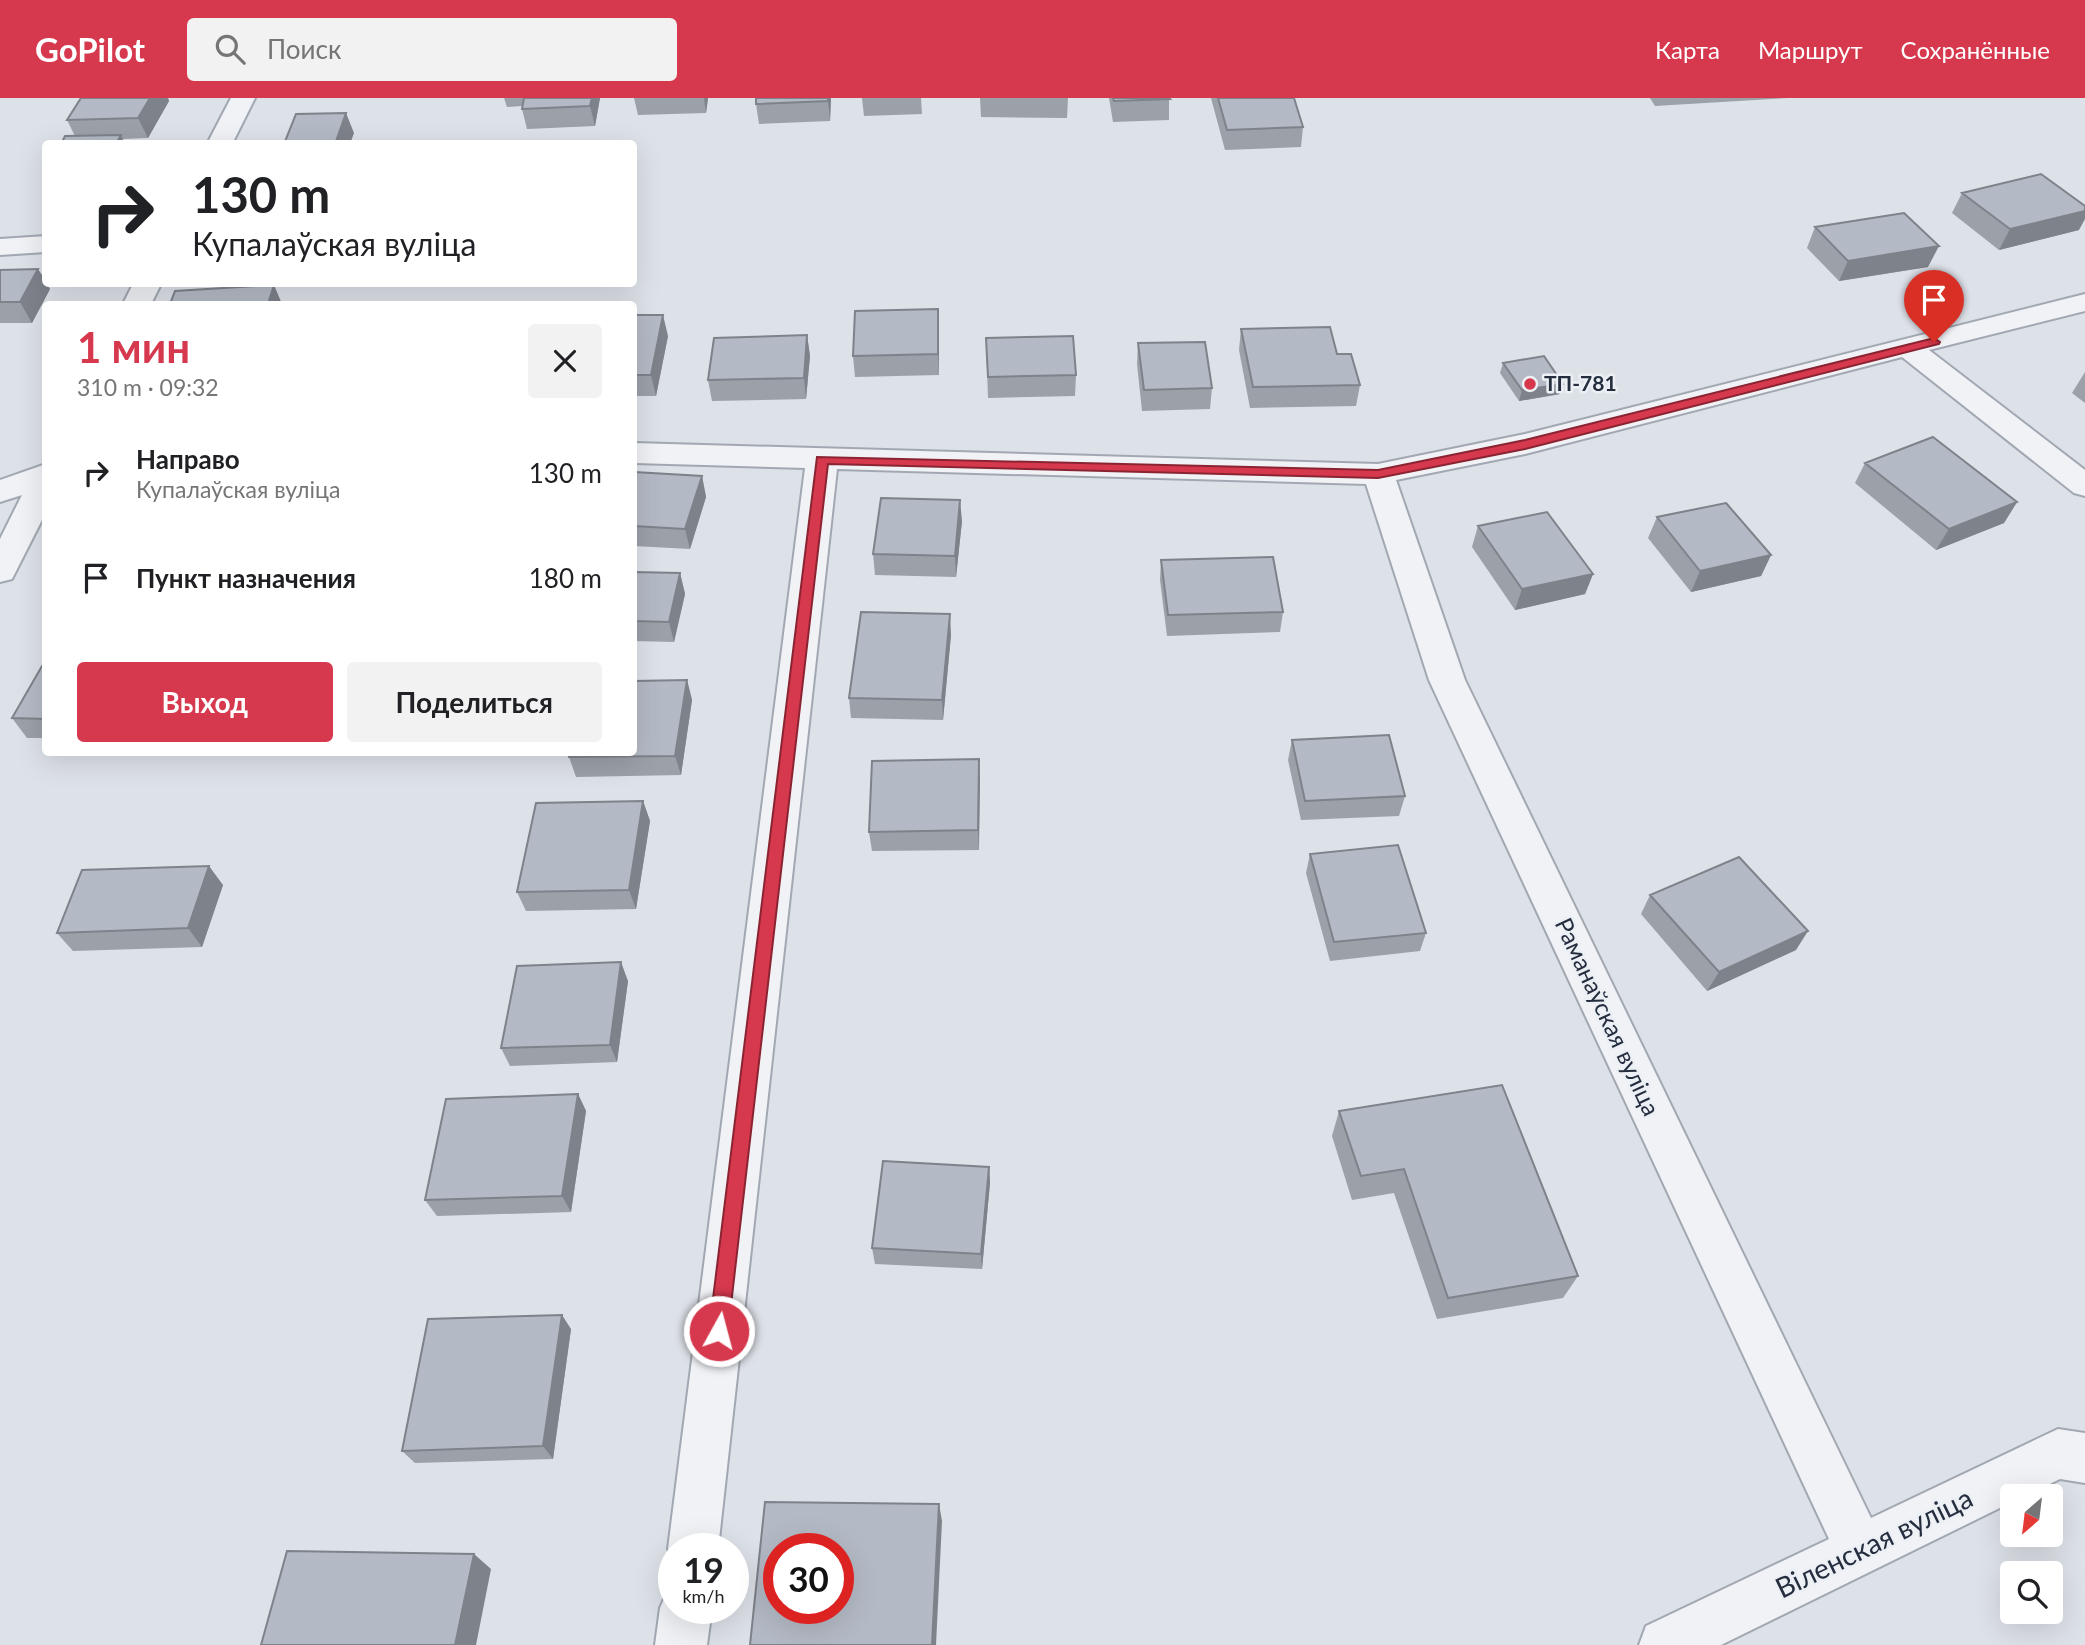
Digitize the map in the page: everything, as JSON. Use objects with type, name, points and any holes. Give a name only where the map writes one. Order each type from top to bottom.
[{"type":"street","points":[[221,140],[243,98]]},
{"type":"street","points":[[0,247],[42,244]]},
{"type":"street","points":[[637,453],[1378,474],[1525,444],[1909,349],[2085,302]]},
{"type":"street","points":[[1909,349],[2085,486]]},
{"type":"street","points":[[695,1533],[822,460]]},
{"type":"street","name":"Раманаўская вуліца","points":[[1378,474],[1447,680],[1860,1550]]},
{"type":"street","points":[[0,492],[42,478]]},
{"type":"street","points":[[0,571],[42,485]]},
{"type":"street","name":"Віленская вуліца","points":[[1665,1645],[2057,1454],[2085,1458]]},
{"type":"street","points":[[681,1645],[684,1624]]},
{"type":"building","points":[[81,98],[150,98],[138,118],[67,120]]},
{"type":"building","points":[[524,98],[592,98],[590,106],[522,109]]},
{"type":"building","points":[[756,98],[828,98],[828,101],[756,104]]},
{"type":"building","points":[[1113,98],[1169,98],[1170,99],[1114,101]]},
{"type":"building","points":[[1218,98],[1294,98],[1303,127],[1227,130]]},
{"type":"building","points":[[346,113],[336,140],[286,140],[296,114]]},
{"type":"building","points":[[121,135],[118,140],[63,140],[65,136]]},
{"type":"building","points":[[2041,174],[2085,206],[2085,211],[2010,229],[1962,193]]},
{"type":"building","points":[[1904,213],[1939,246],[1848,261],[1815,227]]},
{"type":"building","points":[[38,269],[20,302],[0,302],[0,270]]},
{"type":"building","points":[[273,287],[269,301],[171,301],[175,291]]},
{"type":"building","points":[[938,309],[938,354],[853,356],[855,311]]},
{"type":"building","points":[[637,315],[663,315],[651,375],[637,375]]},
{"type":"building","points":[[1330,327],[1337,354],[1351,354],[1360,385],[1253,387],[1241,329]]},
{"type":"building","points":[[807,335],[804,378],[708,380],[714,338]]},
{"type":"building","points":[[1073,336],[1076,375],[988,377],[986,338]]},
{"type":"building","points":[[1205,342],[1212,388],[1144,390],[1138,343]]},
{"type":"building","points":[[1544,356],[1563,384],[1522,390],[1503,363]]},
{"type":"building","points":[[1933,437],[2017,502],[1949,529],[1865,463]]},
{"type":"building","points":[[637,472],[702,476],[685,529],[637,526]]},
{"type":"building","points":[[881,498],[960,500],[955,556],[873,554]]},
{"type":"building","points":[[1726,503],[1771,555],[1700,571],[1657,517]]},
{"type":"building","points":[[1547,512],[1593,574],[1522,589],[1478,526]]},
{"type":"building","points":[[1273,557],[1283,612],[1168,615],[1161,560]]},
{"type":"building","points":[[637,572],[680,573],[669,622],[637,621]]},
{"type":"building","points":[[861,612],[950,614],[942,700],[849,698]]},
{"type":"building","points":[[42,666],[42,719],[12,718]]},
{"type":"building","points":[[687,680],[675,756],[569,757],[637,756],[637,681]]},
{"type":"building","points":[[1389,735],[1405,796],[1305,801],[1292,740]]},
{"type":"building","points":[[979,759],[978,830],[869,832],[872,761]]},
{"type":"building","points":[[643,801],[629,890],[517,892],[536,803]]},
{"type":"building","points":[[1398,845],[1426,933],[1334,942],[1310,854]]},
{"type":"building","points":[[1739,857],[1808,931],[1719,972],[1650,895]]},
{"type":"building","points":[[209,866],[188,928],[57,933],[82,870]]},
{"type":"building","points":[[621,962],[610,1045],[501,1048],[517,966]]},
{"type":"building","points":[[1502,1085],[1578,1276],[1448,1298],[1404,1169],[1361,1176],[1339,1111]]},
{"type":"building","points":[[578,1094],[562,1196],[425,1200],[446,1099]]},
{"type":"building","points":[[883,1161],[989,1167],[981,1254],[872,1248]]},
{"type":"building","points":[[562,1315],[543,1446],[402,1451],[428,1319]]},
{"type":"building","points":[[765,1502],[939,1504],[932,1645],[750,1645]]},
{"type":"building","points":[[287,1551],[474,1554],[455,1645],[261,1645]]},
{"type":"place","name":"ТП-781","points":[[1530,384]]},
{"type":"route","points":[[719,1331],[822,460],[1378,474],[1525,444],[1934,342]]}]
